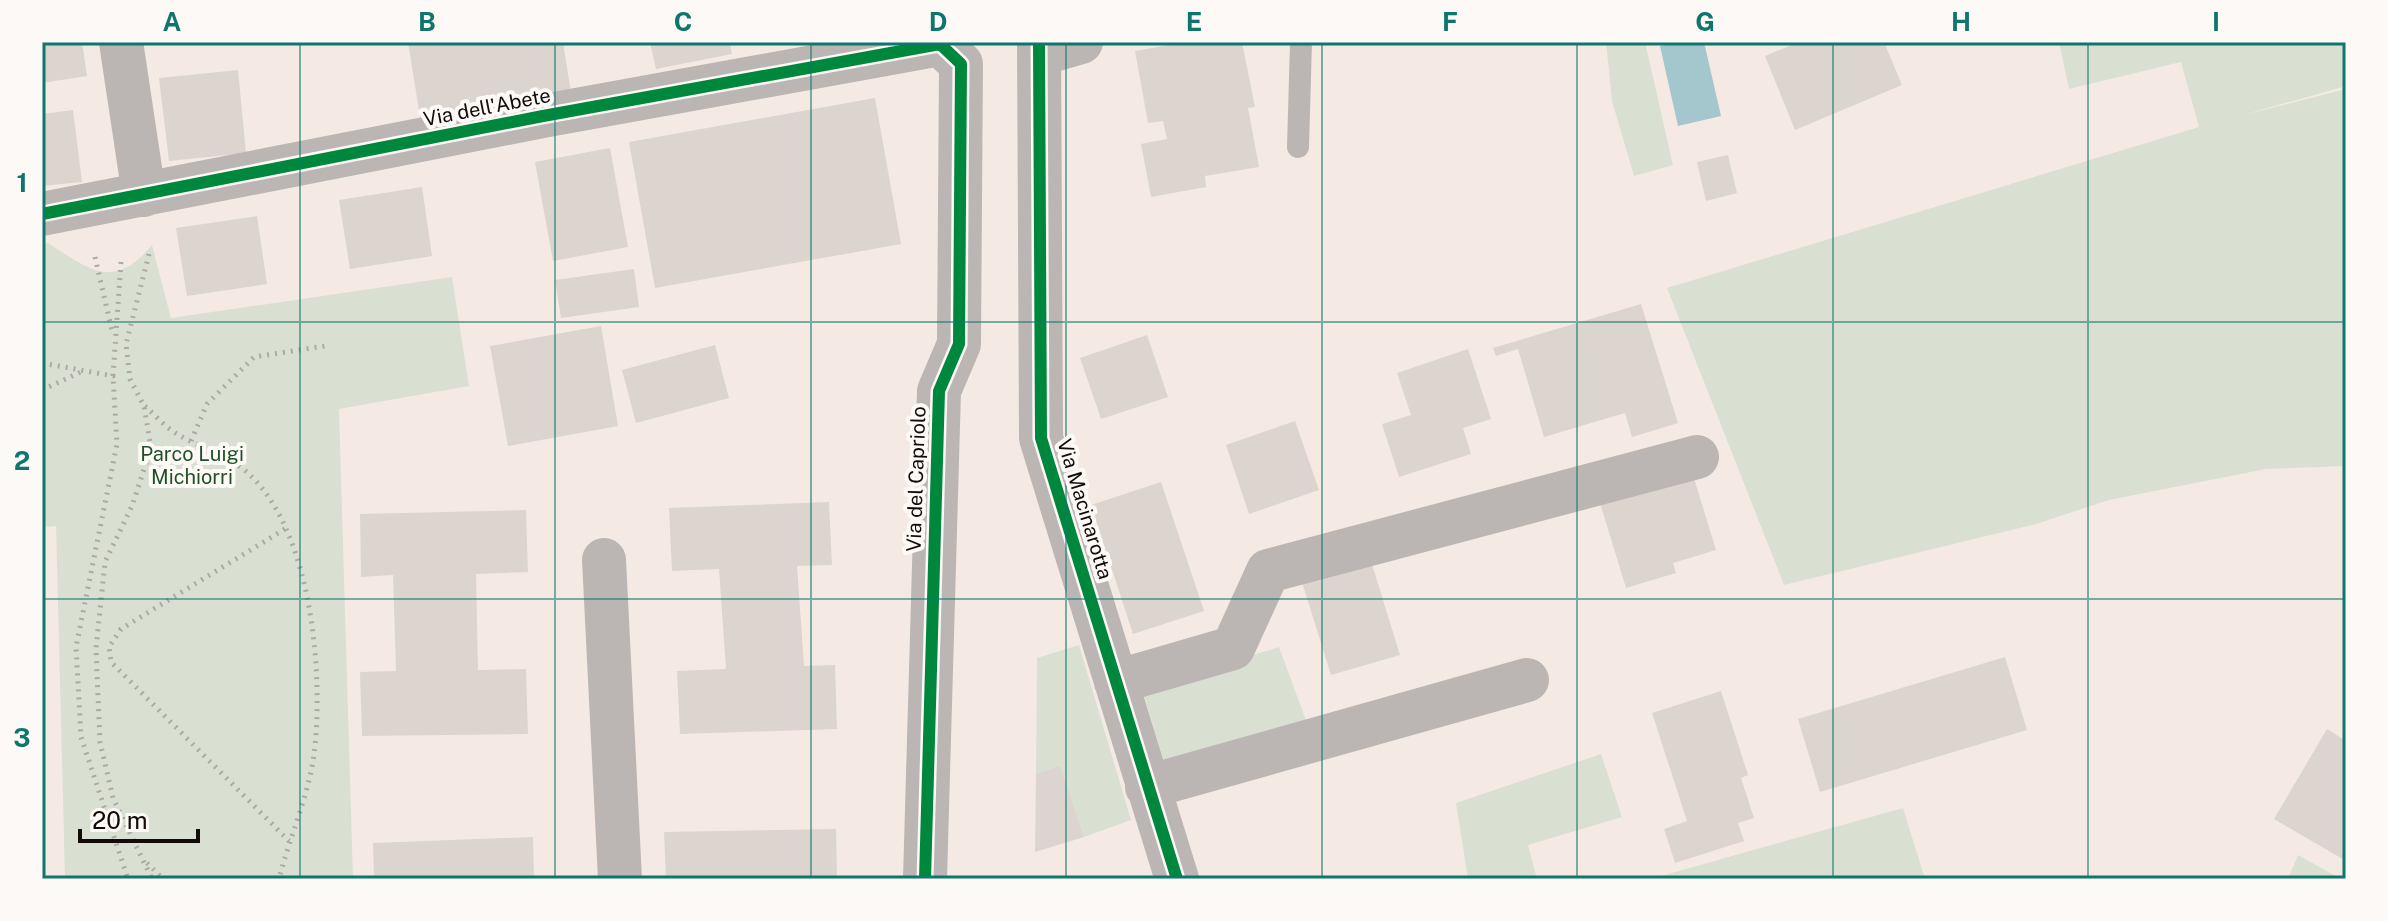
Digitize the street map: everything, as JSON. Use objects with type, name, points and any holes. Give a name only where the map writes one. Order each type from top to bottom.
[{"type":"street","points":[[121,42],[144,195]]},
{"type":"street","points":[[1039,48],[1081,42]]},
{"type":"street","name":"Via dell'Abete","points":[[42,214],[543,116],[940,43]]},
{"type":"street","name":"Via del Capriolo","points":[[925,879],[939,391],[959,344],[961,64],[940,43]]},
{"type":"street","name":"Via Macinarotta","points":[[1039,48],[1041,438],[1177,879]]},
{"type":"street","points":[[1116,682],[1233,648],[1268,571],[1697,457]]},
{"type":"street","points":[[604,560],[620,879]]},
{"type":"street","points":[[1147,787],[1527,680]]},
{"type":"lane","points":[[1298,147],[1301,42]]},
{"type":"path","points":[[149,254],[126,344],[130,379],[144,406],[151,448],[132,506],[105,562],[96,649],[100,742],[110,784],[152,879]]},
{"type":"path","points":[[95,257],[113,331],[117,444],[76,647],[81,737],[128,879]]},
{"type":"path","points":[[113,376],[121,262]]},
{"type":"path","points":[[191,441],[207,404],[254,357],[325,346]]},
{"type":"path","points":[[42,363],[113,376]]},
{"type":"path","points":[[42,390],[84,371]]},
{"type":"path","points":[[144,406],[176,433],[226,457],[251,475],[270,498],[285,529],[312,619],[316,680],[314,757],[277,878]]},
{"type":"path","points":[[285,529],[121,629],[109,647],[111,662],[289,842]]},
{"type":"path","points":[[96,649],[109,647]]},
{"type":"path","points":[[145,862],[163,879]]},
{"type":"green space","points":[[1606,42],[1645,42],[1673,165],[1634,176],[1612,101]]},
{"type":"green space","points":[[2059,42],[2346,42],[2346,86],[2243,115],[2346,89],[2346,466],[2266,469],[2109,500],[2036,524],[1784,585],[1667,288],[2199,127],[2181,62],[2069,89]]},
{"type":"green space","name":"Parco Luigi Michiorri","points":[[48,243],[89,268],[113,272],[126,268],[152,245],[171,318],[452,277],[469,386],[339,409],[353,879],[65,879],[56,526],[42,527],[42,244]]},
{"type":"green space","points":[[1079,645],[1131,820],[1084,837],[1060,767],[1036,774],[1037,658]]},
{"type":"green space","points":[[1279,647],[1307,723],[1165,765],[1142,689]]},
{"type":"green space","points":[[1601,754],[1622,817],[1528,845],[1537,879],[1468,879],[1456,803]]},
{"type":"green space","points":[[1903,808],[1925,879],[1663,879],[1661,876]]},
{"type":"green space","points":[[2298,855],[2341,879],[2288,879]]},
{"type":"water","points":[[1704,42],[1721,116],[1678,126],[1660,46]]},
{"type":"building","points":[[82,42],[87,76],[42,83],[42,45]]},
{"type":"building","points":[[408,42],[563,42],[572,99],[421,123]]},
{"type":"building","points":[[650,42],[730,42],[732,54],[656,69]]},
{"type":"building","points":[[1186,42],[1242,42],[1255,107],[1248,108],[1259,167],[1205,176],[1206,187],[1151,197],[1141,144],[1167,139],[1163,121],[1148,123],[1135,51]]},
{"type":"building","points":[[1799,42],[1884,42],[1902,85],[1795,130],[1765,56]]},
{"type":"building","points":[[238,70],[246,153],[169,161],[159,78]]},
{"type":"building","points":[[875,98],[901,244],[655,288],[629,142]]},
{"type":"building","points":[[73,110],[82,182],[42,186],[42,114]]},
{"type":"building","points":[[610,148],[628,247],[553,261],[535,162]]},
{"type":"building","points":[[1728,155],[1737,193],[1706,201],[1697,162]]},
{"type":"building","points":[[422,187],[432,256],[350,269],[339,200]]},
{"type":"building","points":[[257,216],[267,284],[187,296],[176,228]]},
{"type":"building","points":[[634,269],[639,307],[561,318],[555,280]]},
{"type":"building","points":[[1641,304],[1678,423],[1632,437],[1625,413],[1544,437],[1518,349],[1496,356],[1493,348]]},
{"type":"building","points":[[601,326],[618,426],[508,446],[490,346]]},
{"type":"building","points":[[1147,335],[1168,397],[1101,419],[1080,358]]},
{"type":"building","points":[[715,345],[729,398],[636,423],[622,370]]},
{"type":"building","points":[[1468,349],[1491,419],[1463,428],[1471,454],[1399,477],[1382,424],[1411,415],[1397,373]]},
{"type":"building","points":[[1295,421],[1319,490],[1249,514],[1226,445]]},
{"type":"building","points":[[1693,475],[1716,550],[1673,563],[1676,573],[1626,588],[1600,503]]},
{"type":"building","points":[[1161,482],[1204,611],[1133,634],[1091,505]]},
{"type":"building","points":[[829,502],[832,565],[797,566],[804,666],[835,665],[837,729],[680,734],[677,671],[726,669],[719,569],[672,571],[669,508]]},
{"type":"building","points":[[526,510],[528,572],[476,574],[478,670],[526,669],[528,734],[362,736],[360,672],[396,671],[393,575],[361,577],[360,514]]},
{"type":"building","points":[[1371,561],[1400,655],[1331,675],[1302,582]]},
{"type":"building","points":[[2005,657],[2027,730],[1820,792],[1798,719]]},
{"type":"building","points":[[1721,691],[1748,775],[1741,778],[1754,818],[1738,823],[1744,841],[1675,863],[1664,829],[1687,821],[1652,713]]},
{"type":"building","points":[[2327,729],[2346,741],[2346,861],[2274,819]]},
{"type":"building","points":[[1060,766],[1084,837],[1035,852],[1036,774]]},
{"type":"building","points":[[836,829],[837,879],[666,879],[664,832]]},
{"type":"building","points":[[533,837],[534,879],[374,879],[373,843]]},
{"type":"cycle path","points":[[1039,42],[1041,438],[1177,879]]},
{"type":"cycle path","points":[[42,214],[543,116],[940,44]]},
{"type":"cycle path","points":[[925,879],[939,391],[959,344],[961,64],[940,44]]}]
